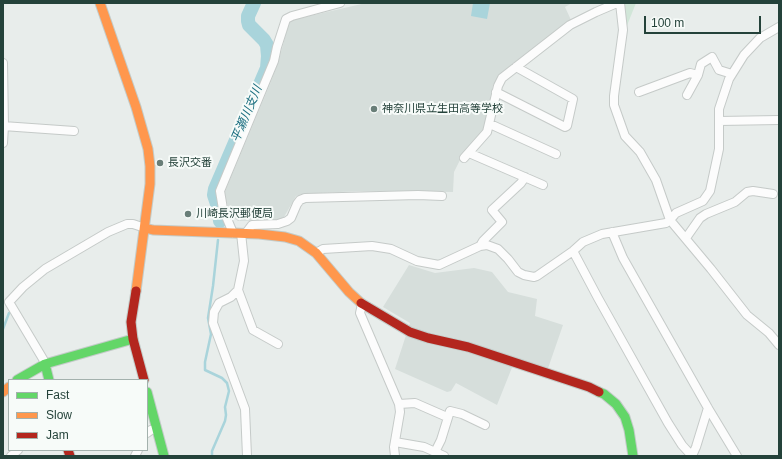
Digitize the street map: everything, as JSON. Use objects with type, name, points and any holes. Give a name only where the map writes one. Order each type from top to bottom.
[{"type":"street","points":[[100,3],[122,62],[148,148],[150,184],[131,322],[133,339],[144,379]]},
{"type":"street","points":[[278,344],[253,330],[238,290],[244,261],[236,233],[223,209],[220,191],[274,61],[286,19],[340,3]]},
{"type":"street","points":[[544,185],[467,156],[487,132],[496,92],[502,78],[570,26],[617,3],[623,30],[614,105],[625,136],[640,152],[656,180],[670,220],[686,238],[746,315],[769,333],[779,345]]},
{"type":"street","points":[[316,254],[323,249],[372,246],[390,249],[417,261],[439,265],[480,246],[487,245],[496,248],[508,259],[518,272],[534,277],[574,251],[583,242],[602,234],[666,224],[676,213],[703,201],[710,191],[719,149],[719,109],[732,74],[744,55],[760,38],[779,27]]},
{"type":"street","points":[[688,95],[698,75],[701,64],[712,57],[719,70],[732,74]]},
{"type":"street","points":[[3,65],[3,142]]},
{"type":"street","points":[[496,92],[565,127],[567,126],[573,99],[516,67]]},
{"type":"street","points":[[638,92],[690,74],[698,75]]},
{"type":"street","points":[[719,121],[779,120]]},
{"type":"street","points":[[490,124],[556,154]]},
{"type":"street","points":[[4,126],[74,131]]},
{"type":"street","points":[[480,246],[482,242],[502,222],[492,210],[525,178]]},
{"type":"street","points":[[686,238],[700,218],[735,202],[747,192],[753,191],[773,194]]},
{"type":"street","points":[[236,233],[252,225],[278,224],[287,221],[291,218],[300,200],[305,198],[418,195],[442,196]]},
{"type":"street","points":[[49,379],[43,359],[9,302],[23,287],[45,269],[108,232],[127,224],[134,224],[153,230],[236,233],[290,238],[303,243],[316,254],[349,292],[362,304],[392,323],[419,336],[468,347],[589,387],[604,394],[616,404],[625,417],[629,430],[633,456]]},
{"type":"street","points":[[612,232],[623,258],[737,456]]},
{"type":"street","points":[[574,251],[598,298],[668,423],[682,445],[692,456],[708,408]]},
{"type":"street","points":[[238,290],[231,297],[219,303],[214,312],[213,323],[245,409],[247,456]]},
{"type":"street","points":[[362,304],[360,314],[399,404],[400,412],[394,447],[395,456]]},
{"type":"street","points":[[19,379],[45,364],[133,339]]},
{"type":"street","points":[[148,396],[164,456]]},
{"type":"street","points":[[399,404],[415,403],[447,417]]},
{"type":"street","points":[[435,452],[441,440],[450,410],[486,425]]},
{"type":"street","points":[[148,432],[157,429]]},
{"type":"street","points":[[395,442],[424,447],[444,456]]},
{"type":"shaded area","name":"神奈川県立生田高等学校","points":[[366,3],[572,3],[565,7],[571,20],[504,71],[493,85],[483,132],[461,158],[454,172],[453,192],[359,191],[302,194],[296,196],[284,217],[278,220],[238,221],[231,216],[224,194],[278,63],[289,23],[292,20]]},
{"type":"shaded area","points":[[409,265],[435,273],[474,268],[492,272],[508,292],[537,299],[535,316],[563,325],[545,377],[513,365],[497,405],[456,383],[451,391],[447,392],[395,369],[410,323],[383,307]]},
{"type":"green space","points":[[623,3],[636,3],[626,28]]},
{"type":"water","points":[[473,3],[490,3],[487,19],[471,16]]},
{"type":"waterway","name":"平瀬川支川","points":[[220,221],[219,210],[214,195],[215,189],[267,68],[267,45],[249,25],[248,21],[248,16],[254,3]]},
{"type":"waterway","name":"平瀬川支川","points":[[220,221],[220,229]]},
{"type":"waterway","name":"平瀬川支川","points":[[212,456],[212,451],[225,421],[225,407],[229,391],[227,383],[222,378],[205,370],[205,362],[211,334],[208,318],[218,240]]},
{"type":"waterway","points":[[3,329],[9,313]]},
{"type":"traffic: fast","points":[[19,379],[45,364],[133,339]]},
{"type":"traffic: fast","points":[[45,364],[49,379]]},
{"type":"traffic: fast","points":[[599,392],[604,394],[616,404],[625,417],[629,430],[633,456]]},
{"type":"traffic: fast","points":[[148,396],[164,456]]},
{"type":"traffic: slow","points":[[100,3],[136,107],[148,149],[150,184],[136,291]]},
{"type":"traffic: slow","points":[[145,228],[153,230],[259,234],[285,237],[299,241],[316,253],[349,292],[361,303]]},
{"type":"traffic: slow","points":[[3,392],[8,388]]},
{"type":"traffic: jam","points":[[136,291],[131,322],[133,339],[144,379]]},
{"type":"traffic: jam","points":[[361,303],[410,332],[428,338],[468,347],[589,387],[599,392]]},
{"type":"traffic: jam","points":[[68,451],[70,456]]},
{"type":"place","name":"神奈川県立生田高等学校","points":[[374,109]]},
{"type":"place","name":"長沢交番","points":[[160,163]]},
{"type":"place","name":"川崎長沢郵便局","points":[[188,214]]}]
